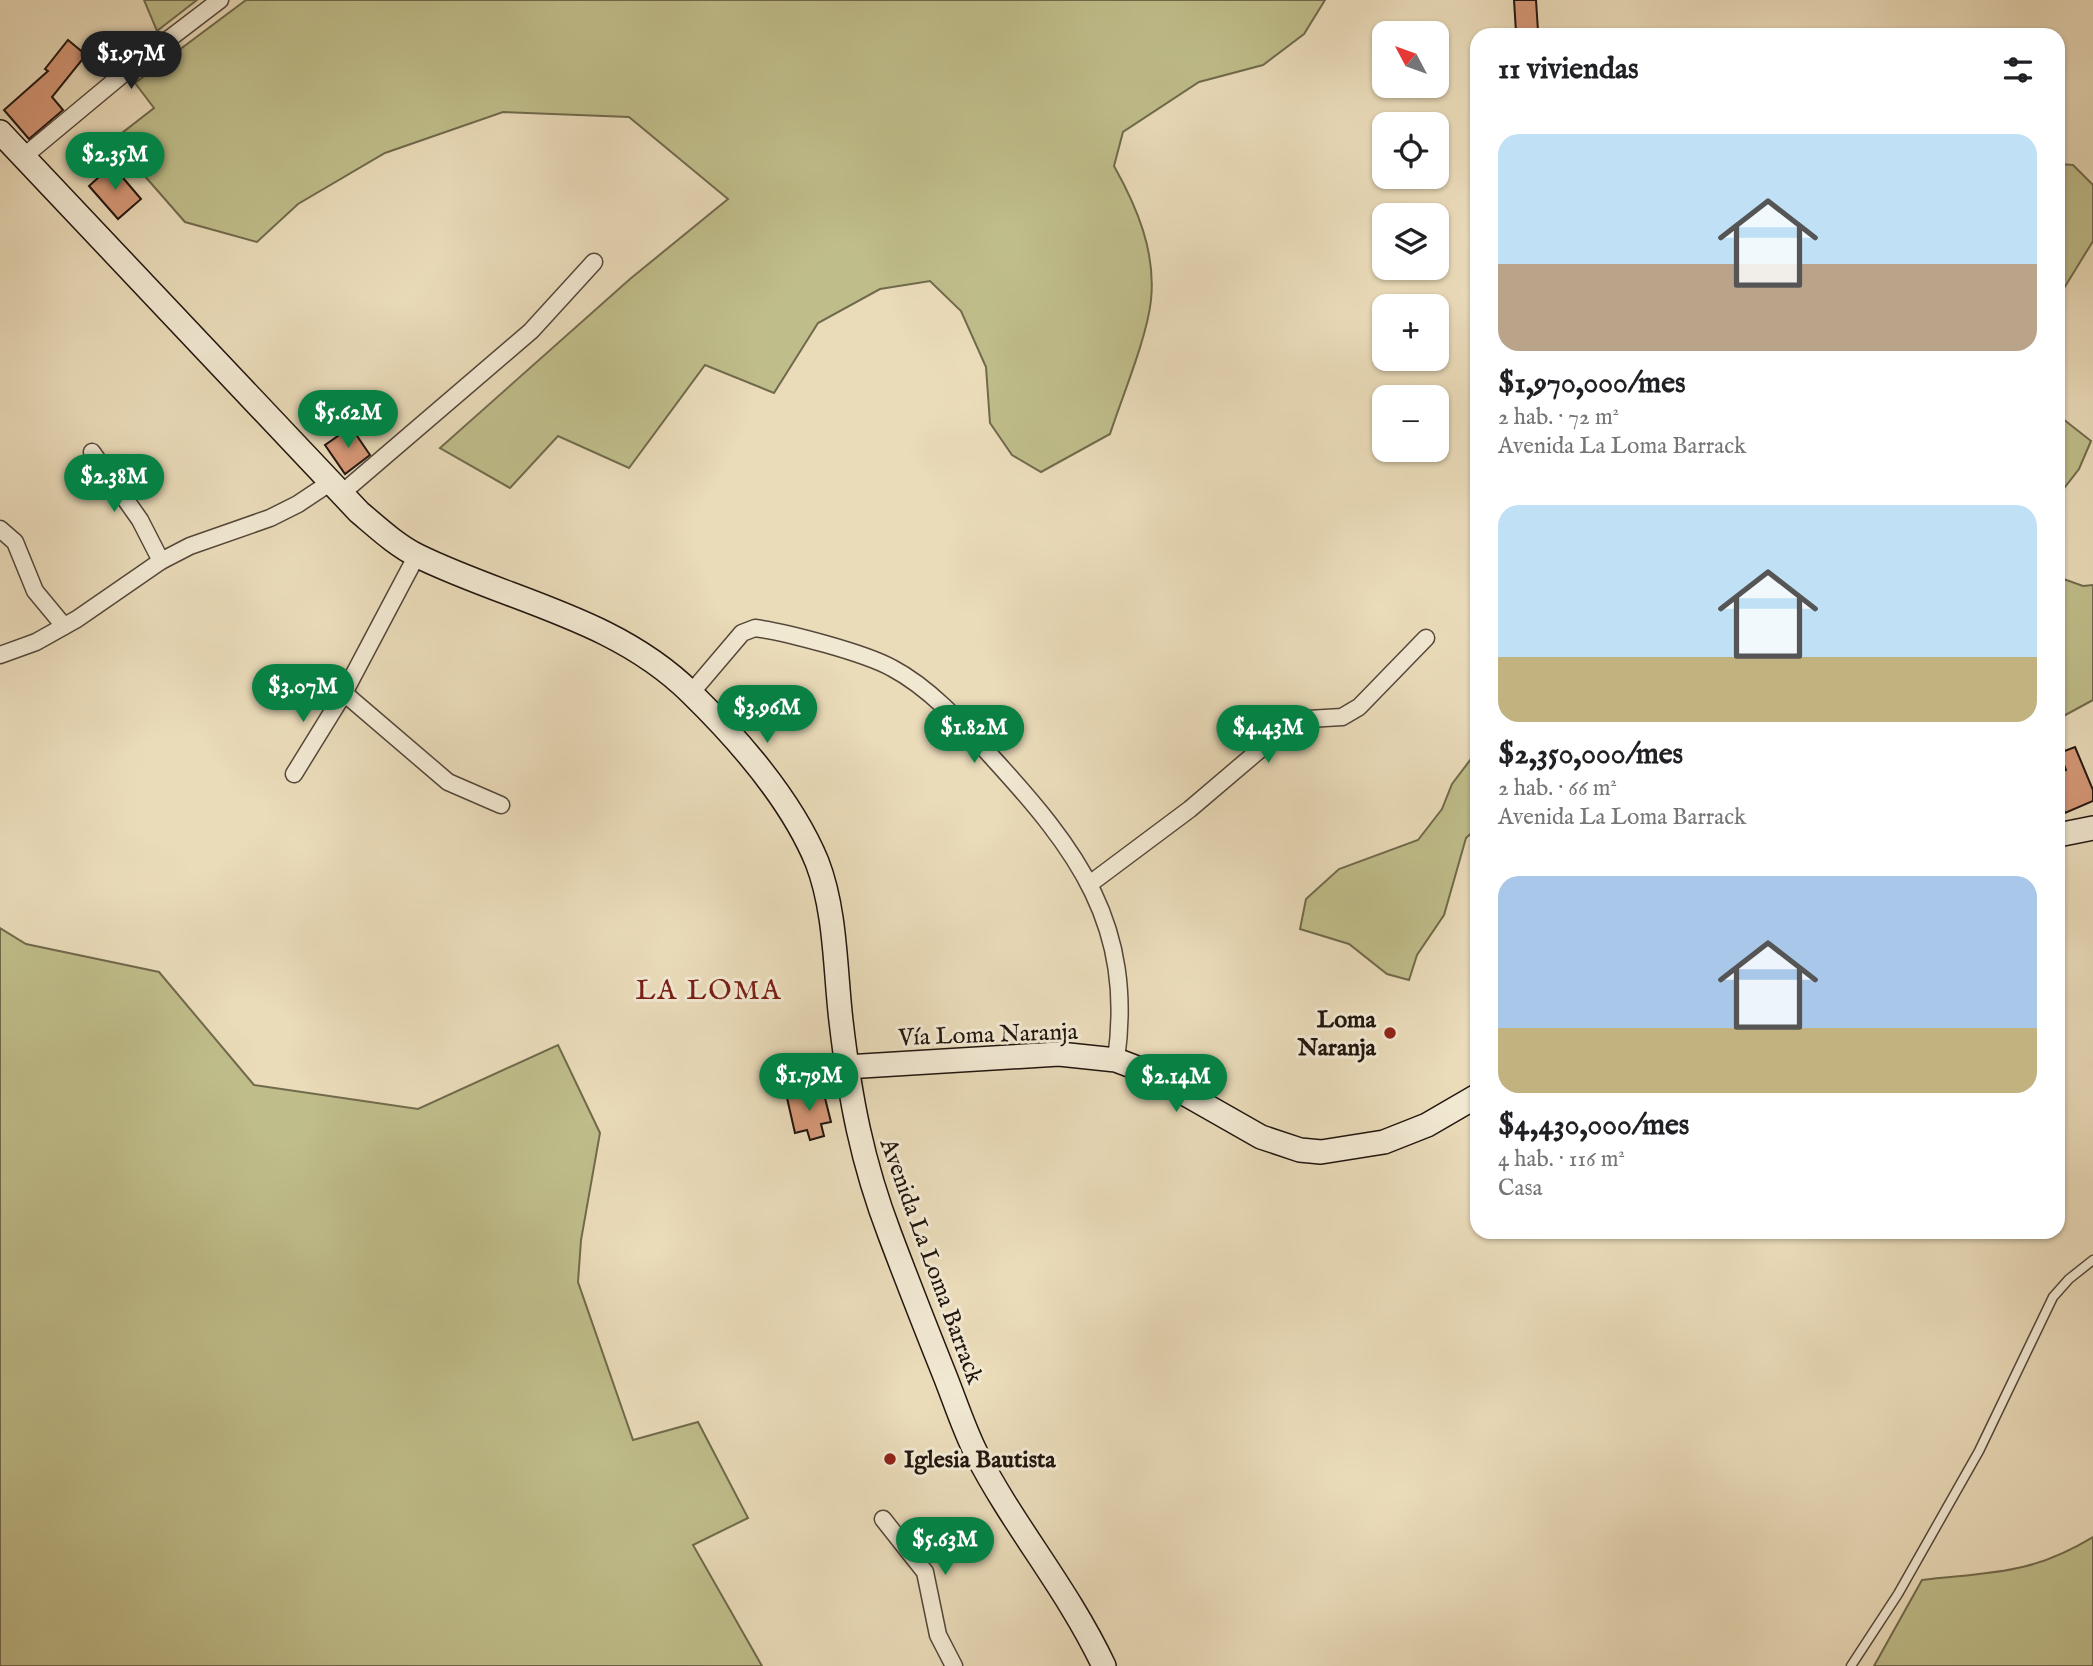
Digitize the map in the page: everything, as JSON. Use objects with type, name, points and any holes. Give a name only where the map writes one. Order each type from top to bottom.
[{"type":"main road","name":"Avenida La Loma Barrack","points":[[0,132],[336,487],[388,537],[417,555],[601,630],[635,648],[691,693],[735,740],[768,782],[797,823],[817,863],[827,896],[846,1066],[861,1150],[872,1188],[975,1451],[1069,1599],[1104,1666]]},
{"type":"main road","points":[[2065,834],[2093,828]]},
{"type":"main road","name":"Vía Loma Naranja","points":[[846,1066],[1059,1054],[1116,1060],[1145,1071],[1261,1137],[1300,1150],[1321,1152],[1384,1142],[1427,1125],[1470,1100]]},
{"type":"street","points":[[22,158],[123,74],[220,0]]},
{"type":"street","points":[[0,655],[36,642],[64,626],[161,561],[190,546],[270,518],[336,487],[531,331],[594,262]]},
{"type":"street","points":[[92,452],[139,520],[161,561]]},
{"type":"street","points":[[0,529],[15,542],[35,591],[64,626]]},
{"type":"street","points":[[293,774],[344,693],[417,555]]},
{"type":"street","points":[[691,693],[742,633],[755,628],[872,659],[892,668],[930,696],[975,739],[1046,817],[1091,883],[1112,943],[1117,975],[1120,1005],[1116,1060]]},
{"type":"street","points":[[1091,883],[1190,809],[1277,734],[1308,719],[1342,717],[1359,707],[1426,638]]},
{"type":"street","points":[[344,693],[448,782],[501,805]]},
{"type":"street","points":[[883,1519],[925,1572],[938,1635],[954,1666]]},
{"type":"lane","points":[[1851,1666],[1898,1594],[1979,1451],[2053,1297],[2069,1279],[2093,1260]]},
{"type":"shaded area","points":[[144,0],[197,0],[157,31]]},
{"type":"shaded area","points":[[246,0],[1325,0],[1304,34],[1263,65],[1199,82],[1123,132],[1114,166],[1143,230],[1152,282],[1145,332],[1110,434],[1041,472],[1012,455],[990,423],[986,367],[961,311],[930,281],[880,289],[818,323],[774,393],[705,365],[629,468],[558,436],[510,488],[440,448],[630,279],[728,199],[629,117],[503,112],[385,153],[298,204],[257,242],[185,222],[113,140],[154,108],[135,83]]},
{"type":"shaded area","points":[[2065,164],[2073,165],[2093,185],[2093,241],[2065,287]]},
{"type":"shaded area","points":[[2065,421],[2091,441],[2079,469],[2065,487]]},
{"type":"shaded area","points":[[2065,580],[2083,586],[2093,585],[2093,700],[2065,715]]},
{"type":"shaded area","points":[[1470,760],[1470,834],[1466,838],[1444,915],[1417,955],[1409,980],[1387,974],[1349,944],[1300,929],[1306,899],[1339,869],[1418,840],[1442,809],[1452,784]]},
{"type":"shaded area","points":[[0,928],[26,944],[159,972],[254,1085],[418,1109],[558,1045],[600,1133],[581,1240],[578,1282],[633,1440],[698,1422],[748,1518],[693,1545],[762,1666],[0,1666]]},
{"type":"shaded area","points":[[2093,1537],[2093,1666],[1874,1666],[1922,1580],[1990,1573],[2030,1565],[2050,1559]]},
{"type":"building","points":[[1514,0],[1536,0],[1538,28],[1516,28]]},
{"type":"building","points":[[68,40],[86,55],[52,97],[63,110],[29,139],[4,110],[48,71],[45,69]]},
{"type":"building","points":[[112,165],[141,199],[118,219],[89,186]]},
{"type":"building","points":[[351,427],[370,455],[345,474],[325,445]]},
{"type":"building","points":[[2075,747],[2093,790],[2093,801],[2065,813],[2066,770],[2065,751]]},
{"type":"building","points":[[823,1090],[831,1122],[821,1124],[824,1136],[810,1140],[807,1130],[795,1133],[787,1098]]},
{"type":"place","name":"Loma Naranja","points":[[1390,1033]]},
{"type":"place","name":"Iglesia Bautista","points":[[890,1459]]},
{"type":"district","name":"LA LOMA","points":[[709,989]]}]
